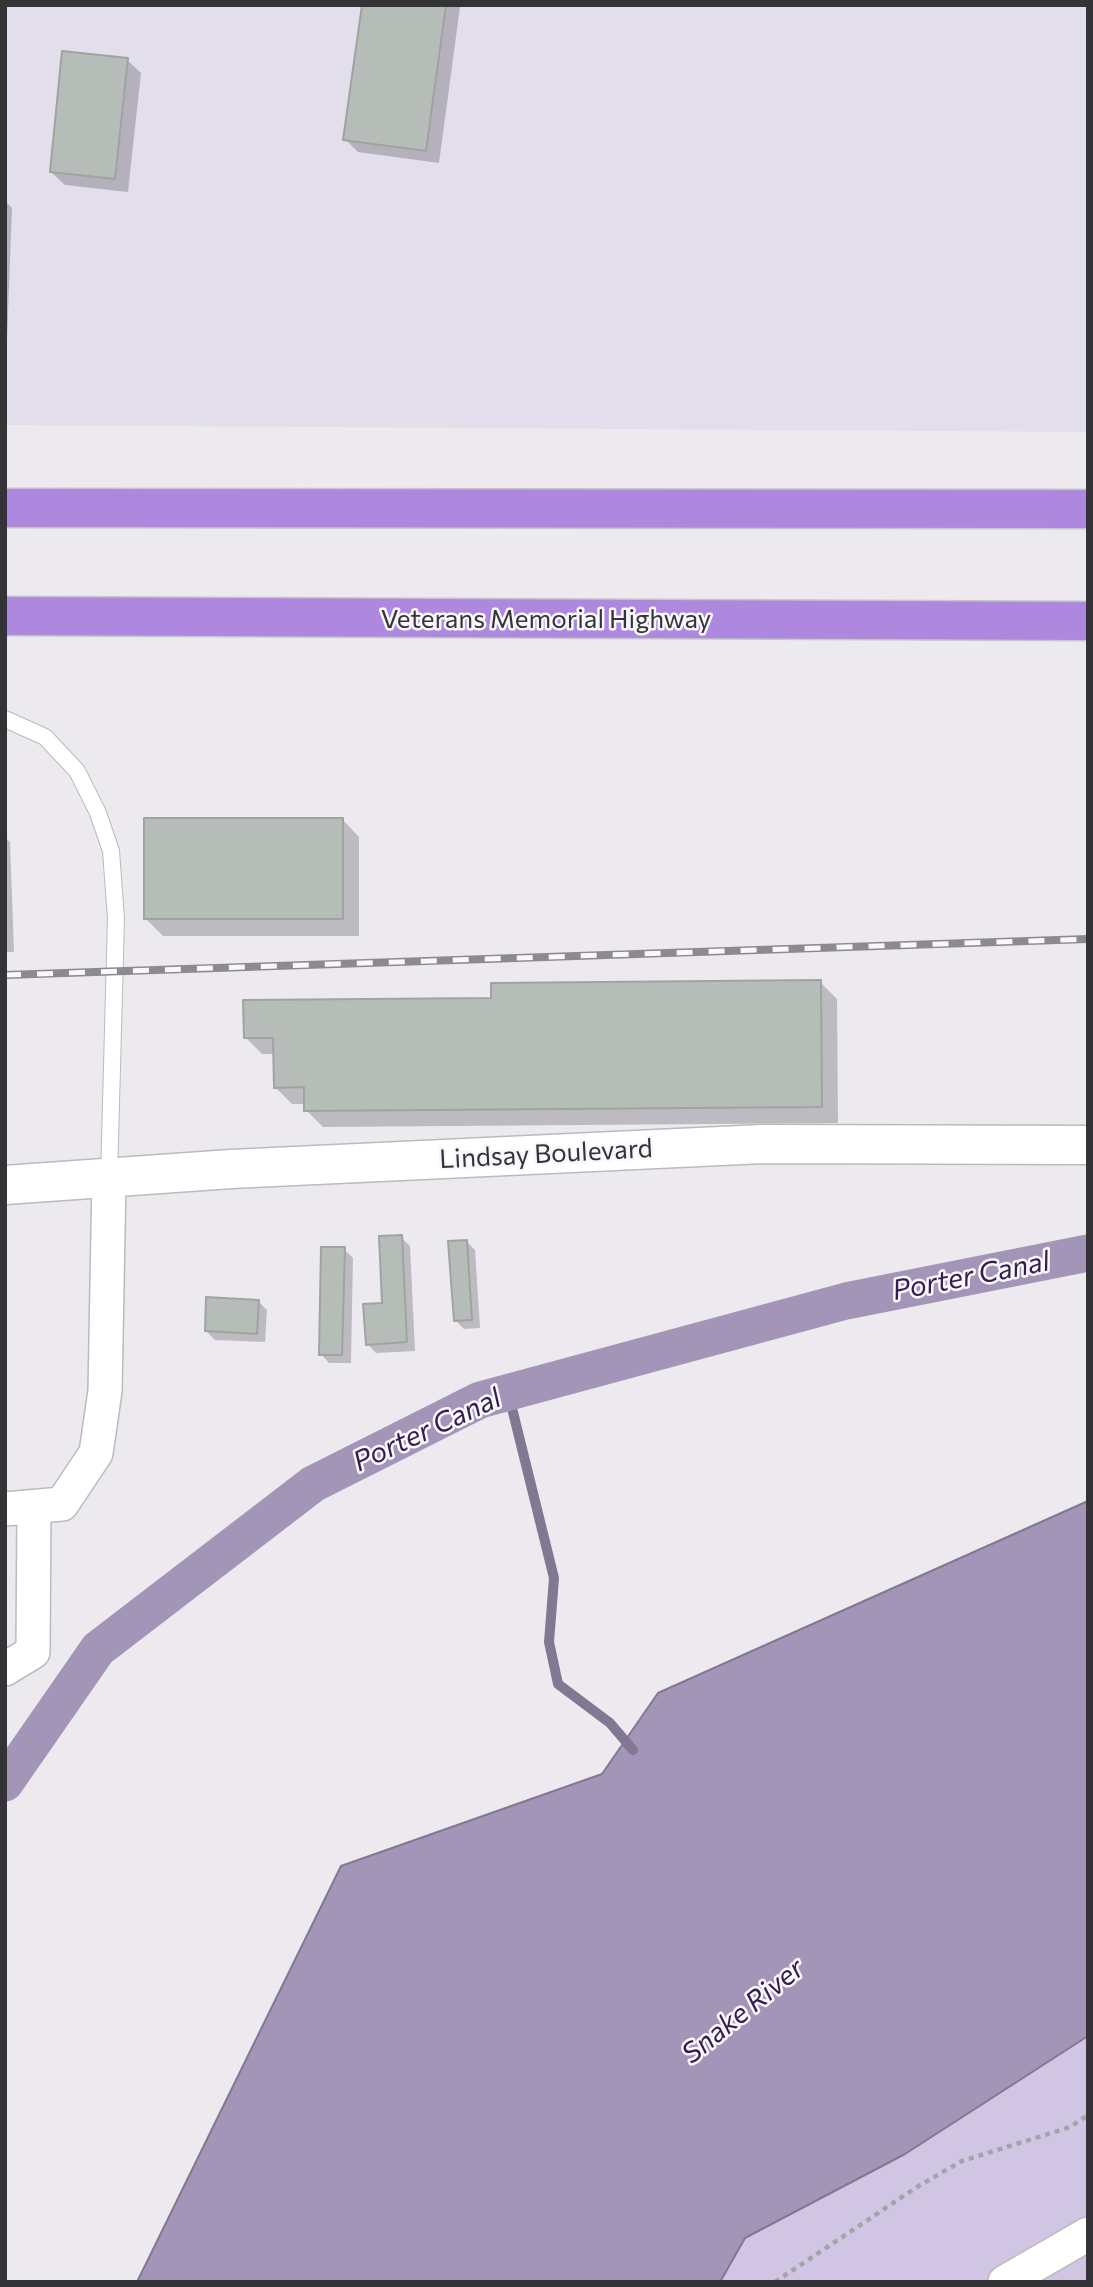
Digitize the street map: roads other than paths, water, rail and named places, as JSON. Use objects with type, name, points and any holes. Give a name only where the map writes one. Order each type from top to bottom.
[{"type":"highway","points":[[5,508],[1088,509]]},
{"type":"highway","name":"Veterans Memorial Highway","points":[[5,616],[1088,621]]},
{"type":"street","name":"Lindsay Boulevard","points":[[5,1185],[231,1169],[763,1144],[1088,1145]]},
{"type":"street","points":[[5,1669],[33,1652],[20,1508],[62,1504],[96,1453],[105,1391],[108,1178]]},
{"type":"street","points":[[1005,2282],[1088,2234]]},
{"type":"lane","points":[[5,719],[45,737],[77,771],[98,813],[111,850],[116,918],[108,1178]]},
{"type":"water","name":"Snake River","points":[[1088,1501],[1088,2036],[905,2154],[745,2238],[720,2282],[137,2282],[341,1866],[602,1774],[658,1693]]},
{"type":"waterway","name":"Porter Canal","points":[[5,1783],[98,1649],[313,1484],[480,1400],[846,1301],[1088,1253]]},
{"type":"waterway","points":[[508,1392],[554,1578],[549,1642],[558,1684],[610,1723],[633,1750]]},
{"type":"railway","points":[[5,975],[1088,939]]}]
